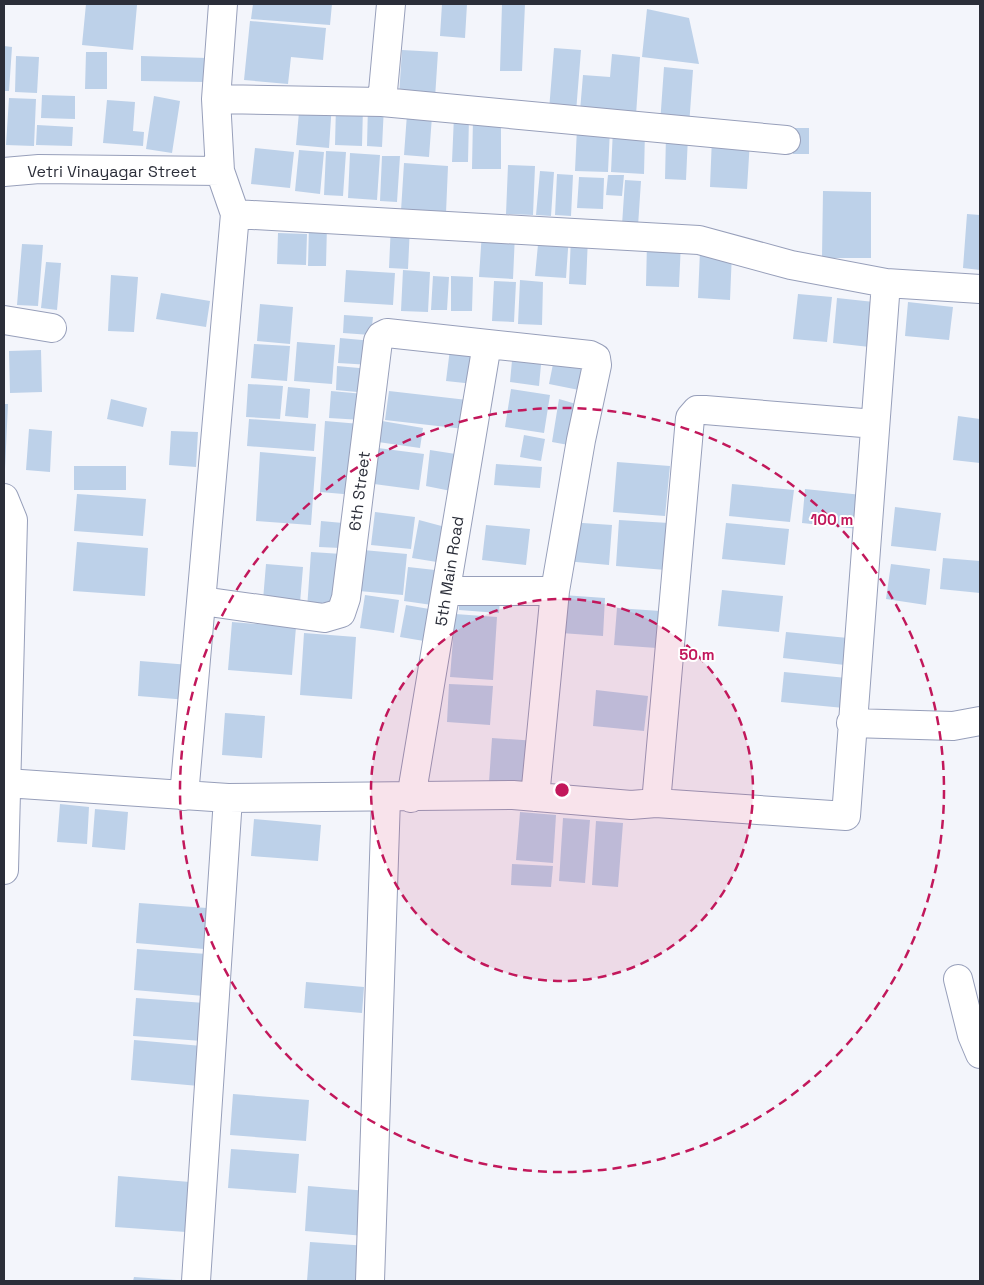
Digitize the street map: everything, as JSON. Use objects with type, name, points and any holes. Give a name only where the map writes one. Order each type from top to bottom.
[{"type":"street","points":[[184,796],[235,214],[220,171],[216,98],[223,4]]},
{"type":"street","points":[[382,102],[391,4]]},
{"type":"street","points":[[216,98],[382,102],[786,140]]},
{"type":"street","name":"Vetri Vinayagar Street","points":[[4,172],[40,170],[220,171]]},
{"type":"street","points":[[235,214],[699,240],[791,265],[886,283],[980,289]]},
{"type":"street","points":[[6,783],[228,798],[535,796],[631,805],[656,803],[846,816],[851,723],[886,283]]},
{"type":"street","points":[[4,320],[52,328]]},
{"type":"street","name":"6th Street","points":[[202,601],[324,618],[341,613],[346,598],[378,341],[381,336],[387,333],[487,344]]},
{"type":"street","points":[[487,344],[590,354],[596,358],[597,365],[580,440],[555,591],[535,796]]},
{"type":"street","name":"5th Main Road","points":[[370,1281],[398,798],[446,591],[487,344]]},
{"type":"street","points":[[656,803],[690,418],[697,410],[706,410],[875,424]]},
{"type":"street","points":[[4,498],[13,520],[7,604],[4,870]]},
{"type":"street","points":[[446,591],[555,591]]},
{"type":"street","points":[[851,723],[953,726],[980,721]]},
{"type":"street","points":[[196,1281],[228,798]]},
{"type":"street","points":[[958,979],[972,1035],[980,1054]]},
{"type":"building","points":[[86,4],[137,5],[133,50],[82,45]]},
{"type":"building","points":[[253,4],[332,4],[330,25],[251,19]]},
{"type":"building","points":[[442,4],[467,4],[465,38],[440,36]]},
{"type":"building","points":[[502,4],[525,4],[522,71],[500,71]]},
{"type":"building","points":[[647,9],[689,18],[699,64],[642,57]]},
{"type":"building","points":[[250,21],[326,28],[323,60],[291,57],[288,84],[244,80]]},
{"type":"building","points":[[4,46],[12,47],[9,91],[4,91]]},
{"type":"building","points":[[554,48],[581,50],[576,112],[549,110]]},
{"type":"building","points":[[402,50],[438,52],[435,98],[399,96]]},
{"type":"building","points":[[86,52],[107,52],[107,89],[85,89]]},
{"type":"building","points":[[612,54],[640,57],[636,115],[580,111],[583,75],[610,77]]},
{"type":"building","points":[[16,56],[39,57],[37,93],[15,92]]},
{"type":"building","points":[[141,56],[207,58],[206,82],[141,81]]},
{"type":"building","points":[[664,67],[693,70],[689,126],[660,124]]},
{"type":"building","points":[[42,95],[75,96],[75,119],[41,118]]},
{"type":"building","points":[[154,96],[180,101],[172,153],[146,149]]},
{"type":"building","points":[[9,98],[36,99],[34,146],[6,145]]},
{"type":"building","points":[[107,100],[135,102],[133,131],[144,132],[143,146],[103,143]]},
{"type":"building","points":[[300,101],[332,103],[329,148],[296,145]]},
{"type":"building","points":[[336,105],[363,107],[362,146],[335,145]]},
{"type":"building","points":[[368,105],[384,106],[382,147],[367,146]]},
{"type":"building","points":[[407,114],[432,116],[429,157],[404,155]]},
{"type":"building","points":[[454,116],[469,117],[468,162],[452,162]]},
{"type":"building","points":[[473,118],[501,118],[501,169],[472,169]]},
{"type":"building","points":[[37,125],[73,127],[72,146],[36,145]]},
{"type":"building","points":[[577,128],[610,129],[608,172],[575,171]]},
{"type":"building","points":[[794,128],[809,128],[809,154],[793,154]]},
{"type":"building","points":[[613,129],[645,131],[644,174],[611,172]]},
{"type":"building","points":[[666,135],[688,136],[686,180],[665,179]]},
{"type":"building","points":[[712,137],[750,140],[747,189],[710,187]]},
{"type":"building","points":[[255,148],[294,152],[290,188],[251,184]]},
{"type":"building","points":[[299,150],[324,152],[320,194],[295,191]]},
{"type":"building","points":[[326,151],[346,152],[343,196],[324,195]]},
{"type":"building","points":[[350,153],[380,155],[377,200],[348,198]]},
{"type":"building","points":[[382,156],[400,156],[397,202],[380,201]]},
{"type":"building","points":[[404,163],[448,166],[446,213],[401,211]]},
{"type":"building","points":[[508,165],[535,166],[533,215],[506,214]]},
{"type":"building","points":[[540,171],[554,172],[551,216],[536,215]]},
{"type":"building","points":[[557,174],[573,175],[571,216],[555,215]]},
{"type":"building","points":[[608,175],[624,175],[622,196],[606,195]]},
{"type":"building","points":[[579,177],[604,178],[603,209],[577,208]]},
{"type":"building","points":[[625,180],[641,181],[638,226],[622,225]]},
{"type":"building","points":[[823,191],[871,192],[871,258],[822,258]]},
{"type":"building","points":[[967,214],[980,215],[980,270],[963,268]]},
{"type":"building","points":[[309,224],[327,225],[326,266],[308,266]]},
{"type":"building","points":[[391,224],[410,226],[408,269],[389,268]]},
{"type":"building","points":[[482,232],[515,234],[513,279],[479,277]]},
{"type":"building","points":[[278,233],[307,234],[306,265],[277,264]]},
{"type":"building","points":[[539,234],[569,235],[566,278],[535,276]]},
{"type":"building","points":[[571,237],[588,237],[586,285],[569,284]]},
{"type":"building","points":[[647,242],[681,242],[679,287],[646,286]]},
{"type":"building","points":[[22,244],[43,245],[38,306],[17,305]]},
{"type":"building","points":[[700,251],[732,252],[730,300],[698,298]]},
{"type":"building","points":[[46,262],[61,263],[57,310],[41,308]]},
{"type":"building","points":[[346,270],[395,273],[393,305],[344,302]]},
{"type":"building","points":[[403,270],[430,272],[428,312],[401,311]]},
{"type":"building","points":[[111,275],[138,277],[134,332],[108,331]]},
{"type":"building","points":[[433,276],[449,277],[447,310],[431,310]]},
{"type":"building","points":[[451,276],[473,277],[472,311],[451,311]]},
{"type":"building","points":[[520,280],[543,282],[542,325],[518,324]]},
{"type":"building","points":[[494,281],[516,282],[514,322],[492,321]]},
{"type":"building","points":[[161,293],[210,301],[206,327],[156,319]]},
{"type":"building","points":[[798,294],[832,297],[827,342],[793,339]]},
{"type":"building","points":[[837,298],[874,302],[870,347],[833,343]]},
{"type":"building","points":[[908,302],[953,307],[949,340],[905,336]]},
{"type":"building","points":[[260,304],[293,307],[290,344],[257,341]]},
{"type":"building","points":[[344,315],[373,317],[371,335],[343,333]]},
{"type":"building","points":[[340,338],[373,341],[371,365],[338,363]]},
{"type":"building","points":[[297,342],[335,345],[332,384],[294,381]]},
{"type":"building","points":[[254,344],[290,346],[287,381],[251,378]]},
{"type":"building","points":[[450,349],[478,353],[474,384],[446,381]]},
{"type":"building","points":[[41,350],[42,392],[10,393],[9,351]]},
{"type":"building","points":[[513,350],[542,354],[539,386],[510,382]]},
{"type":"building","points":[[554,359],[589,366],[584,391],[549,384]]},
{"type":"building","points":[[337,366],[370,369],[368,393],[336,390]]},
{"type":"building","points":[[248,384],[283,386],[280,419],[246,417]]},
{"type":"building","points":[[288,387],[310,389],[308,418],[285,416]]},
{"type":"building","points":[[511,389],[550,395],[544,433],[505,427]]},
{"type":"building","points":[[331,391],[364,394],[362,420],[329,418]]},
{"type":"building","points":[[389,391],[476,401],[473,430],[385,420]]},
{"type":"building","points":[[111,399],[147,408],[143,427],[107,419]]},
{"type":"building","points":[[559,399],[583,406],[574,446],[552,442]]},
{"type":"building","points":[[4,404],[8,404],[5,469],[4,469]]},
{"type":"building","points":[[958,416],[980,419],[980,463],[953,460]]},
{"type":"building","points":[[249,419],[316,424],[314,451],[247,446]]},
{"type":"building","points":[[325,421],[360,424],[355,495],[320,492]]},
{"type":"building","points":[[382,421],[423,428],[420,448],[378,442]]},
{"type":"building","points":[[29,429],[52,431],[50,472],[26,470]]},
{"type":"building","points":[[171,431],[198,432],[196,467],[169,465]]},
{"type":"building","points":[[524,435],[545,439],[541,461],[520,457]]},
{"type":"building","points":[[378,448],[424,454],[419,490],[374,484]]},
{"type":"building","points":[[430,450],[462,455],[456,492],[426,486]]},
{"type":"building","points":[[260,452],[316,457],[311,525],[256,521]]},
{"type":"building","points":[[617,462],[670,466],[665,516],[613,512]]},
{"type":"building","points":[[496,464],[542,467],[540,488],[494,485]]},
{"type":"building","points":[[74,466],[126,466],[126,490],[74,490]]},
{"type":"building","points":[[732,484],[794,490],[790,522],[729,516]]},
{"type":"building","points":[[805,489],[862,495],[859,529],[802,523]]},
{"type":"building","points":[[77,494],[146,499],[143,536],[74,531]]},
{"type":"building","points":[[895,507],[941,513],[936,551],[891,546]]},
{"type":"building","points":[[375,512],[415,517],[411,549],[371,545]]},
{"type":"building","points":[[419,520],[449,528],[443,563],[412,558]]},
{"type":"building","points":[[619,520],[669,523],[666,570],[616,566]]},
{"type":"building","points":[[321,521],[343,523],[341,548],[319,547]]},
{"type":"building","points":[[568,522],[612,525],[609,565],[565,561]]},
{"type":"building","points":[[726,523],[789,529],[785,565],[722,559]]},
{"type":"building","points":[[486,525],[530,529],[526,565],[482,560]]},
{"type":"building","points":[[77,542],[148,548],[145,596],[73,591]]},
{"type":"building","points":[[363,550],[407,554],[403,595],[359,591]]},
{"type":"building","points":[[311,552],[342,554],[337,611],[307,609]]},
{"type":"building","points":[[943,558],[980,561],[980,593],[940,589]]},
{"type":"building","points":[[266,564],[303,567],[300,603],[263,600]]},
{"type":"building","points":[[891,564],[930,569],[926,605],[886,599]]},
{"type":"building","points":[[408,567],[444,571],[439,606],[404,601]]},
{"type":"building","points":[[722,590],[783,596],[779,632],[718,626]]},
{"type":"building","points":[[365,595],[399,600],[394,633],[360,628]]},
{"type":"building","points":[[563,595],[605,598],[603,636],[561,633]]},
{"type":"building","points":[[459,597],[500,598],[499,613],[459,610]]},
{"type":"building","points":[[406,605],[435,610],[430,642],[400,637]]},
{"type":"building","points":[[617,608],[660,611],[657,648],[614,645]]},
{"type":"building","points":[[455,614],[497,617],[493,680],[450,677]]},
{"type":"building","points":[[232,622],[296,627],[292,675],[228,670]]},
{"type":"building","points":[[786,632],[848,638],[845,665],[783,658]]},
{"type":"building","points":[[304,633],[356,637],[352,699],[300,695]]},
{"type":"building","points":[[140,661],[190,665],[188,700],[138,696]]},
{"type":"building","points":[[784,672],[847,678],[844,708],[781,702]]},
{"type":"building","points":[[449,684],[493,686],[490,725],[447,722]]},
{"type":"building","points":[[596,690],[648,696],[644,731],[593,726]]},
{"type":"building","points":[[225,713],[265,716],[262,758],[222,755]]},
{"type":"building","points":[[492,738],[537,741],[533,786],[489,782]]},
{"type":"building","points":[[60,804],[89,807],[87,844],[57,842]]},
{"type":"building","points":[[95,809],[128,812],[125,850],[92,847]]},
{"type":"building","points":[[520,812],[556,815],[553,863],[516,860]]},
{"type":"building","points":[[563,818],[590,820],[585,883],[559,881]]},
{"type":"building","points":[[254,819],[321,825],[318,861],[251,856]]},
{"type":"building","points":[[596,821],[623,823],[618,887],[592,885]]},
{"type":"building","points":[[512,864],[553,866],[551,887],[511,885]]},
{"type":"building","points":[[139,903],[207,908],[204,949],[136,943]]},
{"type":"building","points":[[137,949],[207,954],[204,996],[134,990]]},
{"type":"building","points":[[306,982],[364,987],[362,1013],[304,1008]]},
{"type":"building","points":[[136,998],[205,1003],[202,1041],[133,1036]]},
{"type":"building","points":[[134,1040],[202,1046],[199,1086],[131,1080]]},
{"type":"building","points":[[233,1094],[309,1100],[306,1141],[230,1135]]},
{"type":"building","points":[[231,1149],[299,1154],[296,1193],[228,1188]]},
{"type":"building","points":[[118,1176],[190,1182],[186,1232],[115,1227]]},
{"type":"building","points":[[308,1186],[368,1191],[365,1236],[305,1231]]},
{"type":"building","points":[[310,1242],[368,1246],[365,1281],[307,1281]]},
{"type":"building","points":[[134,1277],[177,1280],[177,1281],[133,1281]]}]
